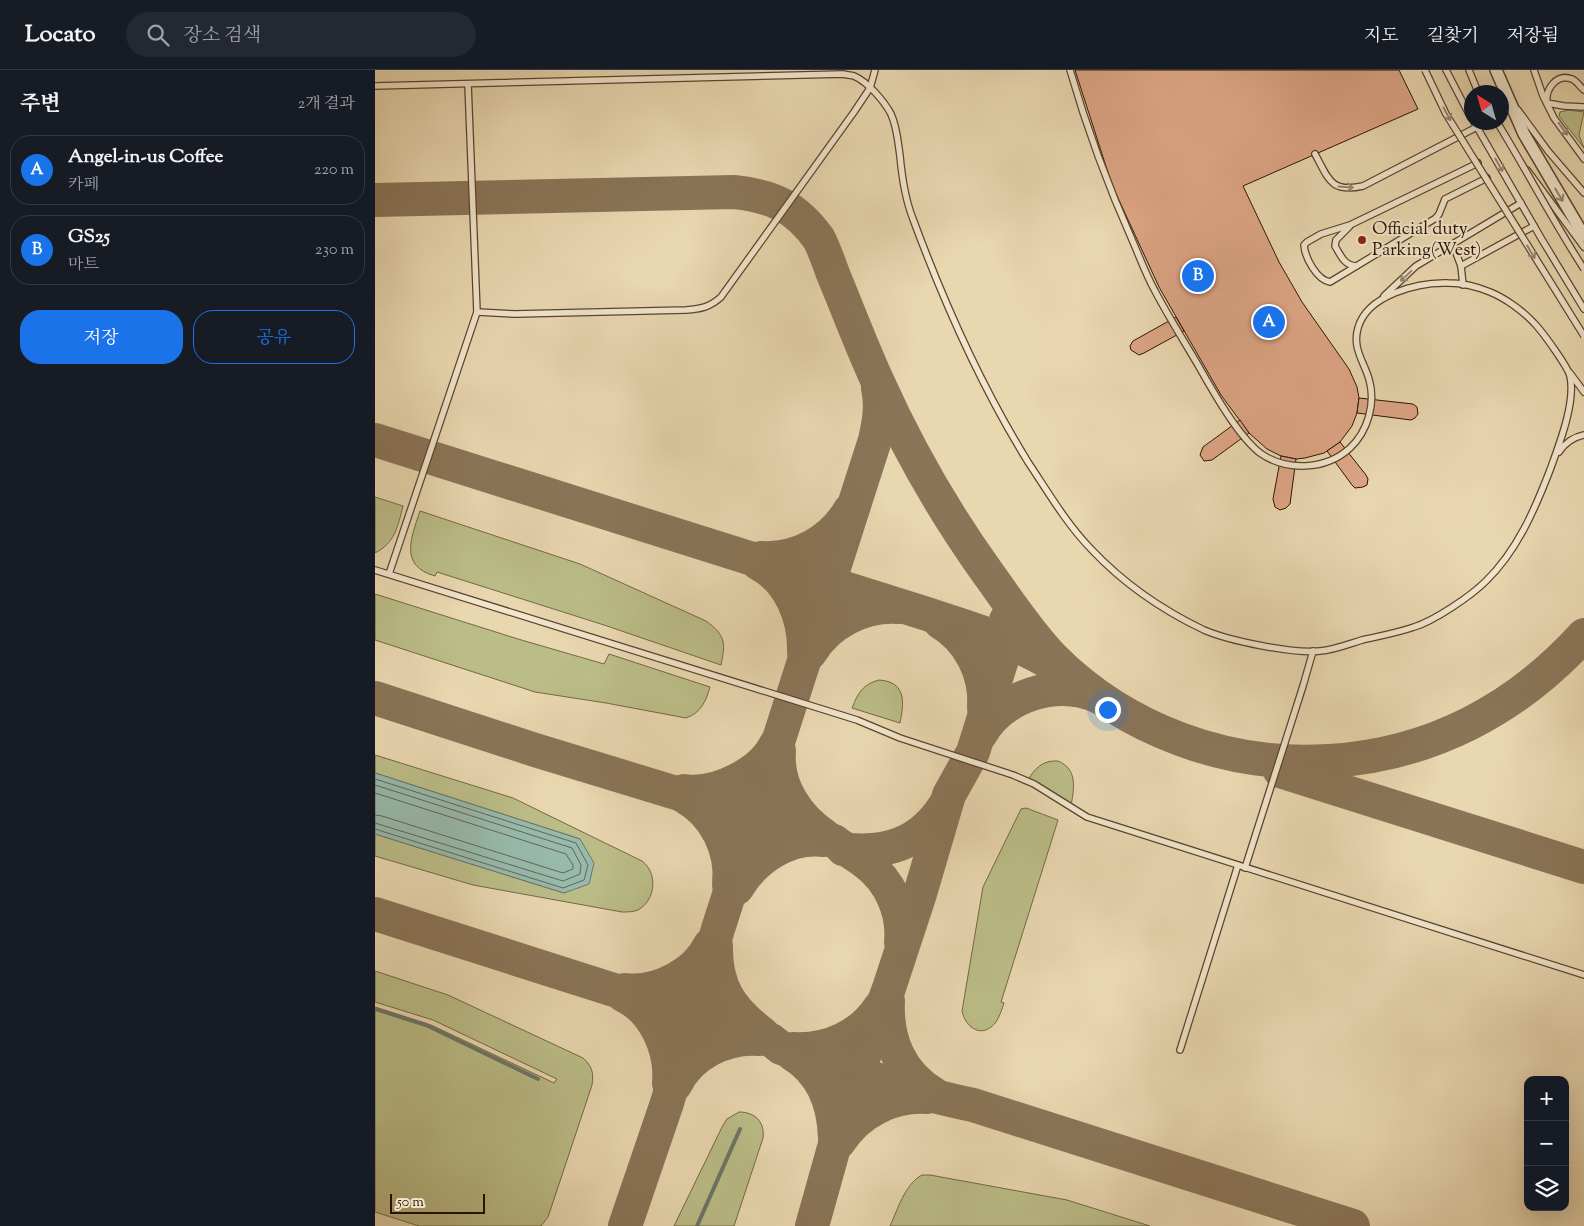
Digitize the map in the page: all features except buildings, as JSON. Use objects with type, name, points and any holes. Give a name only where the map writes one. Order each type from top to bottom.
[{"type":"street","points":[[1496,70],[1501,85]]},
{"type":"street","points":[[1509,102],[1528,141],[1584,236]]},
{"type":"lane","points":[[477,312],[515,314],[686,310],[709,307],[721,296],[849,120],[870,88],[875,70]]},
{"type":"lane","points":[[1070,70],[1109,188],[1153,288],[1217,398],[1247,439],[1261,453],[1277,462],[1299,466],[1314,466],[1329,462],[1344,453],[1357,440],[1368,420],[1372,392],[1368,374],[1360,359],[1356,343],[1357,329],[1364,314],[1416,266],[1521,203]]},
{"type":"lane","points":[[1425,70],[1446,114],[1584,336]]},
{"type":"lane","points":[[1446,70],[1464,105]]},
{"type":"lane","points":[[1469,70],[1476,85]]},
{"type":"lane","points":[[1533,70],[1554,118],[1584,159]]},
{"type":"lane","points":[[375,86],[843,74],[855,76],[870,88],[889,111],[896,128],[905,193],[911,214],[968,353],[1005,425],[1071,526],[1101,559],[1150,600],[1205,630],[1249,643],[1284,649],[1319,651],[1418,626],[1448,610],[1486,581],[1508,554],[1525,528],[1537,502],[1568,417],[1570,373]]},
{"type":"lane","points":[[1547,103],[1549,87],[1561,79],[1571,79],[1584,90]]},
{"type":"lane","points":[[389,574],[477,312],[468,84]]},
{"type":"lane","points":[[1509,98],[1584,193]]},
{"type":"lane","points":[[1547,103],[1584,108]]},
{"type":"lane","points":[[1315,154],[1329,179],[1337,187],[1349,189],[1363,186],[1466,130]]},
{"type":"lane","points":[[1478,130],[1533,226],[1584,309]]},
{"type":"lane","points":[[1502,130],[1584,269]]},
{"type":"lane","points":[[1520,160],[1584,248]]},
{"type":"lane","points":[[1477,162],[1350,226],[1321,234],[1307,242],[1304,245],[1305,251],[1319,277],[1323,281],[1330,282],[1436,218],[1445,199],[1487,178]]},
{"type":"lane","points":[[1350,226],[1335,243],[1344,261],[1356,266]]},
{"type":"lane","points":[[1461,266],[1533,226]]},
{"type":"lane","points":[[1453,245],[1461,266],[1463,285]]},
{"type":"lane","points":[[1380,300],[1397,292],[1423,285],[1449,283],[1491,292],[1534,322],[1584,392]]},
{"type":"lane","points":[[1553,460],[1563,446],[1576,437],[1584,435]]},
{"type":"lane","points":[[375,570],[857,720],[901,738],[1027,781],[1087,817],[1584,975]]},
{"type":"lane","points":[[1245,868],[1313,651]]},
{"type":"lane","points":[[1180,1050],[1238,865]]},
{"type":"green space","points":[[1569,110],[1584,112],[1579,135],[1584,148],[1559,116],[1560,112]]},
{"type":"green space","points":[[375,497],[403,506],[395,533],[382,549],[375,553]]},
{"type":"green space","points":[[420,511],[580,564],[706,621],[717,631],[723,640],[721,665],[604,625],[437,572],[435,576],[424,571],[416,565],[412,558],[411,550],[413,531]]},
{"type":"green space","points":[[375,594],[604,664],[609,654],[710,687],[707,697],[699,710],[686,718],[535,692],[375,640]]},
{"type":"green space","points":[[879,680],[895,685],[899,689],[902,701],[900,723],[852,708],[862,690],[869,684]]},
{"type":"green space","points":[[375,755],[513,798],[642,861],[651,872],[653,879],[653,886],[648,900],[638,910],[622,912],[473,885],[375,856],[375,834],[564,893],[580,839],[375,773]]},
{"type":"green space","points":[[1058,761],[1069,769],[1072,774],[1073,793],[1071,806],[1028,780],[1044,763]]},
{"type":"green space","points":[[1026,808],[1058,820],[1001,1002],[1004,1003],[1002,1010],[991,1027],[981,1031],[976,1030],[967,1023],[962,1011],[983,887],[1021,809]]},
{"type":"green space","points":[[375,971],[448,995],[583,1058],[590,1067],[593,1077],[592,1085],[548,1217],[541,1226],[419,1226],[375,1212],[375,1007],[431,1025],[554,1083],[557,1079],[433,1020],[375,1002]]},
{"type":"green space","points":[[739,1112],[745,1112],[758,1119],[761,1123],[763,1138],[734,1226],[674,1226],[723,1125],[727,1119]]},
{"type":"green space","points":[[922,1175],[1067,1200],[1150,1226],[890,1226],[911,1184]]},
{"type":"water","points":[[375,773],[580,839],[594,863],[589,884],[564,893],[375,834]]},
{"type":"waterway","points":[[375,1009],[426,1025],[538,1079]]},
{"type":"waterway","points":[[697,1226],[740,1129]]},
{"type":"taxiway","points":[[375,200],[734,192],[772,200],[792,211],[819,239],[877,380],[927,479],[971,549],[1035,638],[1053,658],[1081,683],[1112,705],[1145,724],[1180,739],[1216,750],[1253,758],[1291,762],[1329,761],[1366,757],[1402,749],[1436,738],[1469,724],[1500,706],[1558,662],[1584,635]]},
{"type":"taxiway","points":[[625,1226],[667,1103],[718,929],[875,440],[880,401],[878,388]]},
{"type":"taxiway","points":[[375,440],[959,624],[1005,641],[1050,663]]},
{"type":"taxiway","points":[[761,558],[787,556],[812,547],[833,531],[850,510]]},
{"type":"taxiway","points":[[759,564],[779,580],[793,601],[802,626],[804,652]]},
{"type":"taxiway","points":[[810,653],[826,633],[848,618],[872,609],[898,607]]},
{"type":"taxiway","points":[[812,1226],[833,1151],[919,897],[949,795],[973,752],[1005,650],[1006,620]]},
{"type":"taxiway","points":[[940,622],[960,638],[974,659],[982,683],[984,708]]},
{"type":"taxiway","points":[[980,735],[990,721],[1002,710],[1017,700],[1032,694],[1066,689],[1099,697]]},
{"type":"taxiway","points":[[375,698],[535,750],[834,841],[875,870],[888,888],[898,909],[901,942]]},
{"type":"taxiway","points":[[684,791],[710,790],[737,780],[760,764],[776,744]]},
{"type":"taxiway","points":[[779,751],[781,776],[790,800],[806,820],[825,836]]},
{"type":"taxiway","points":[[1280,771],[1584,867]]},
{"type":"taxiway","points":[[685,797],[705,813],[720,834],[728,859],[729,885]]},
{"type":"taxiway","points":[[843,849],[874,850],[901,844],[925,829],[945,805]]},
{"type":"taxiway","points":[[737,888],[753,867],[774,851],[798,842],[824,840]]},
{"type":"taxiway","points":[[375,914],[771,1040],[781,1048],[876,1079],[973,1105],[1353,1226]]},
{"type":"taxiway","points":[[625,990],[650,989],[674,980],[695,965],[710,945]]},
{"type":"taxiway","points":[[716,946],[718,974],[727,996],[742,1016],[763,1034]]},
{"type":"taxiway","points":[[623,995],[644,1010],[659,1032],[668,1057],[669,1083]]},
{"type":"taxiway","points":[[888,1001],[890,1029],[897,1054],[912,1076],[934,1094]]},
{"type":"taxiway","points":[[793,1049],[819,1047],[843,1040],[863,1026],[880,1007]]},
{"type":"taxiway","points":[[675,1085],[690,1064],[710,1049],[734,1041],[760,1039]]},
{"type":"taxiway","points":[[792,1054],[802,1061],[819,1080],[829,1101],[835,1138]]},
{"type":"taxiway","points":[[839,1142],[856,1122],[877,1108],[901,1099],[927,1097]]},
{"type":"place","name":"Official duty Parking(West)","points":[[1362,240]]},
{"type":"place","name":"GS25","points":[[1198,276]]},
{"type":"place","name":"Angel-in-us Coffee","points":[[1269,322]]}]
